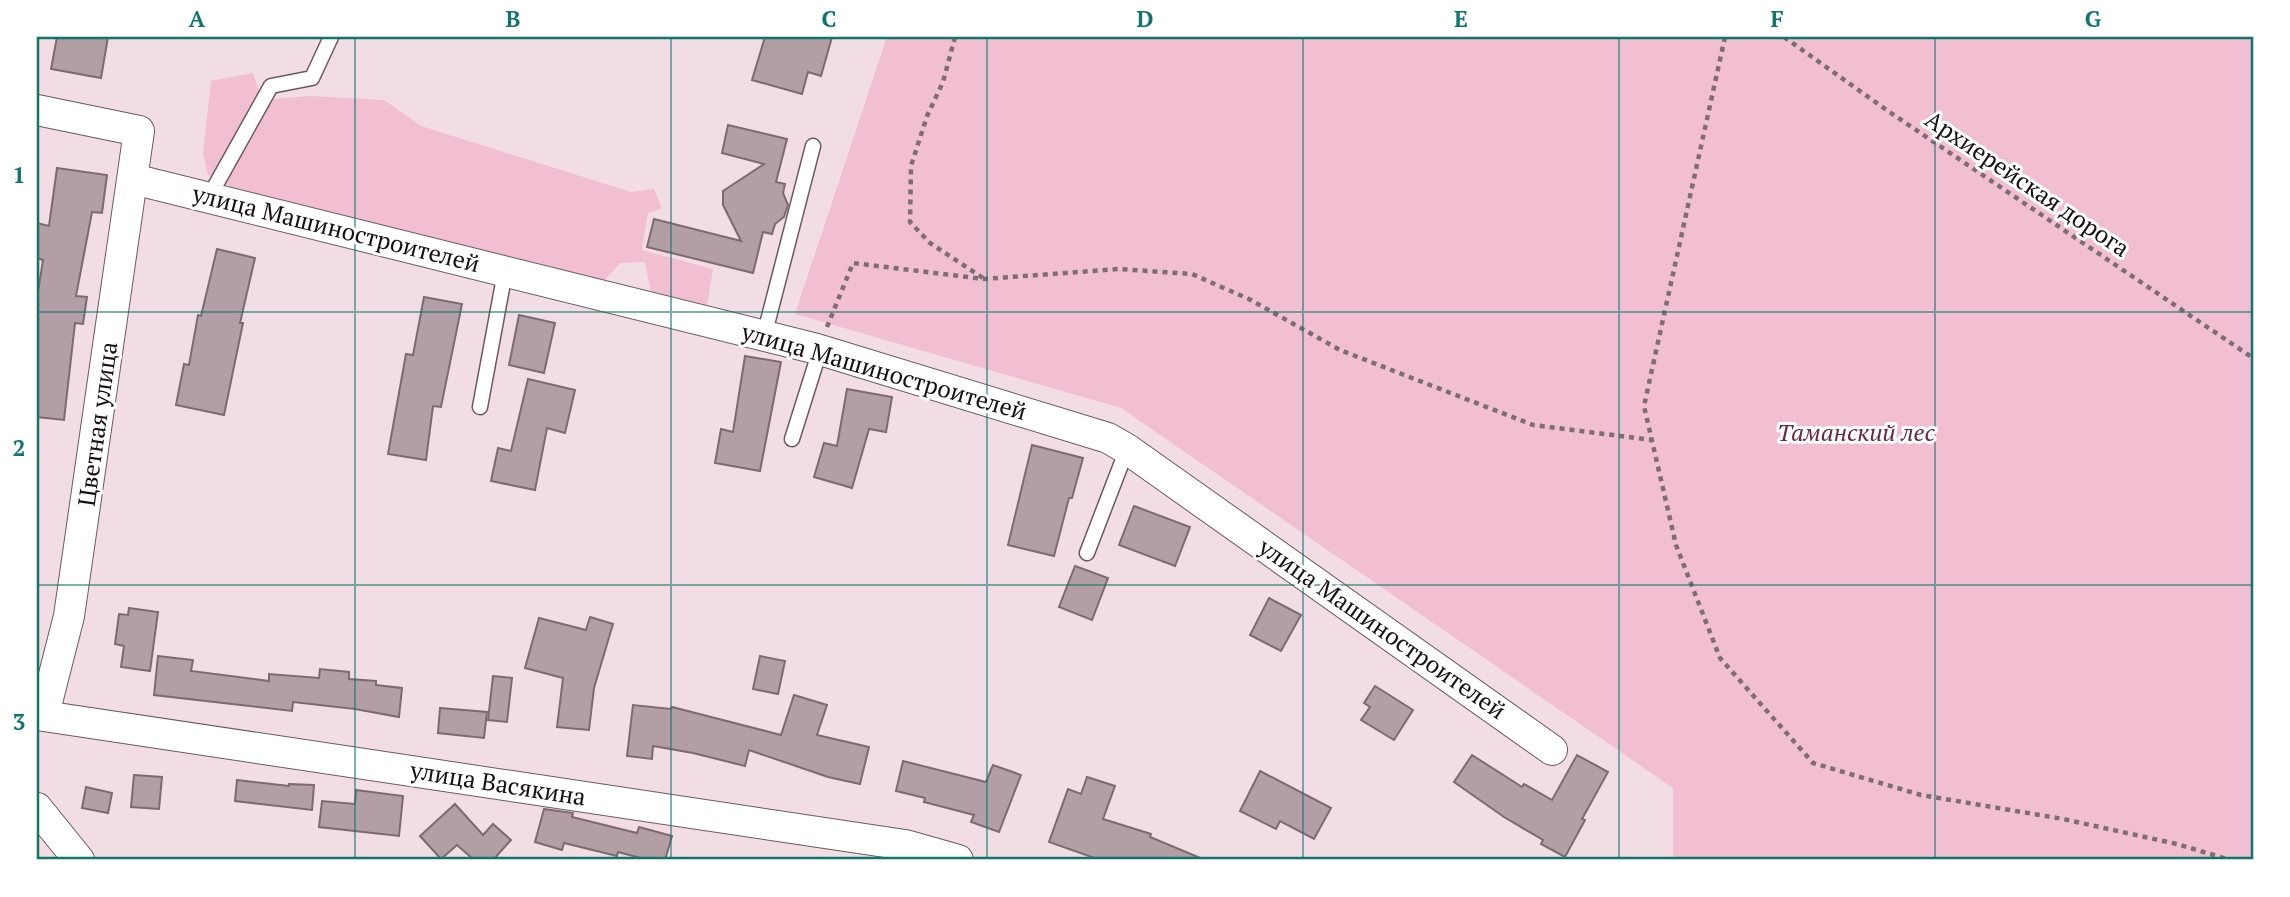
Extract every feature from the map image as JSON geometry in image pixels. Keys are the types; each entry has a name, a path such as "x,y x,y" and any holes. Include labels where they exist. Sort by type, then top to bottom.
{"street":[{"name":"Цветная улица","path":"37,110 139,131 69,616 40,715"},
{"name":"улица Машиностроителей","path":"133,179 819,349 1108,438 1552,750"},
{"name":"улица Васякина","path":"40,715 905,845 958,860"},
{"path":"37,808 79,860"}],"lane":[{"path":"209,197 271,86 312,78 331,37"},
{"path":"764,336 813,146"},
{"path":"480,407 505,272"},
{"path":"792,439 819,349"},
{"path":"1087,553 1127,449"}],"path":[{"path":"955,37 943,82 927,117 911,166 909,222 930,243 984,279"},
{"path":"1725,37 1644,406 1676,545 1720,658 1813,763 1921,795 2063,819 2177,844 2230,860"},
{"name":"Архиерейская дорога","path":"1784,37 1888,111 2253,358"},
{"path":"819,349 853,263 984,279 1119,269 1192,274 1249,299 1340,350 1533,425 1652,440"}],"green space":[{"name":"Таманский лес","path":"887,37 2253,37 2253,860 1680,860 1673,856 1673,788 1121,408 795,314"},
{"path":"253,73 262,100 309,96 384,100 421,126 631,192 654,189 662,208 648,213 642,250 713,269 706,311 652,299 645,262 620,263 600,286 245,194 208,175 203,154 211,81"}],"building":[{"path":"57,37 108,37 101,78 51,69"},
{"path":"765,37 832,37 821,76 808,72 802,94 752,80"},
{"path":"728,125 787,139 776,182 785,184 783,193 788,205 784,217 775,224 772,234 763,232 753,273 647,247 654,219 741,241 723,205 723,191 764,164 722,153"},
{"path":"57,168 107,175 102,213 92,212 76,296 87,297 83,324 75,323 64,420 37,417 37,298 43,260 37,258 37,223 49,226"},
{"path":"217,249 255,258 240,323 243,323 224,415 176,405 184,364 189,365 198,315 201,316"},
{"path":"424,297 462,304 441,407 433,406 426,460 388,454 406,354 413,355"},
{"path":"519,315 555,323 544,373 509,365"},
{"path":"745,356 781,362 760,471 715,463 721,429 733,432"},
{"path":"528,379 575,390 565,433 547,428 535,490 491,481 498,448 511,451"},
{"path":"847,389 892,397 886,432 869,429 852,488 814,477 824,443 837,446"},
{"path":"1032,445 1083,458 1054,556 1008,545"},
{"path":"1134,506 1190,527 1175,566 1119,545"},
{"path":"1075,566 1108,578 1092,620 1059,607"},
{"path":"1269,598 1301,615 1281,651 1250,635"},
{"path":"129,608 158,612 150,671 121,667 124,646 115,644 119,614 128,615"},
{"path":"590,617 613,624 594,688 589,730 557,727 563,678 525,668 539,618 586,630"},
{"path":"158,656 193,660 191,671 269,681 269,674 319,678 320,669 349,672 349,679 376,681 376,685 402,688 399,717 293,702 292,711 154,695"},
{"path":"760,656 785,661 778,694 753,689"},
{"path":"493,676 512,678 507,722 488,720"},
{"path":"1375,686 1413,710 1394,740 1361,720 1370,707 1364,703"},
{"path":"794,695 827,705 817,735 869,747 860,784 828,777 749,750 745,766 653,746 652,759 627,756 633,705 672,707 781,735"},
{"path":"440,708 487,712 484,738 438,733"},
{"path":"1472,755 1522,787 1524,784 1552,800 1577,755 1608,772 1565,857 1541,844 1543,840 1454,782"},
{"path":"903,761 986,782 993,765 1021,775 999,832 971,822 974,815 924,802 925,798 896,791"},
{"path":"1260,771 1331,808 1314,839 1280,821 1276,829 1240,811"},
{"path":"134,775 162,777 159,809 131,807"},
{"path":"1087,777 1115,786 1103,819 1151,834 1150,837 1205,860 1100,860 1049,842 1068,789 1081,794"},
{"path":"237,780 289,786 314,785 312,810 235,801"},
{"path":"86,787 112,793 108,813 82,808"},
{"path":"356,790 403,796 399,836 319,827 322,801 355,804"},
{"path":"455,804 483,835 493,824 511,840 493,860 474,860 457,845 441,859 420,836"},
{"path":"544,809 573,813 572,817 637,833 639,827 672,836 665,860 648,860 618,852 617,856 564,843 562,850 535,842"}]}
